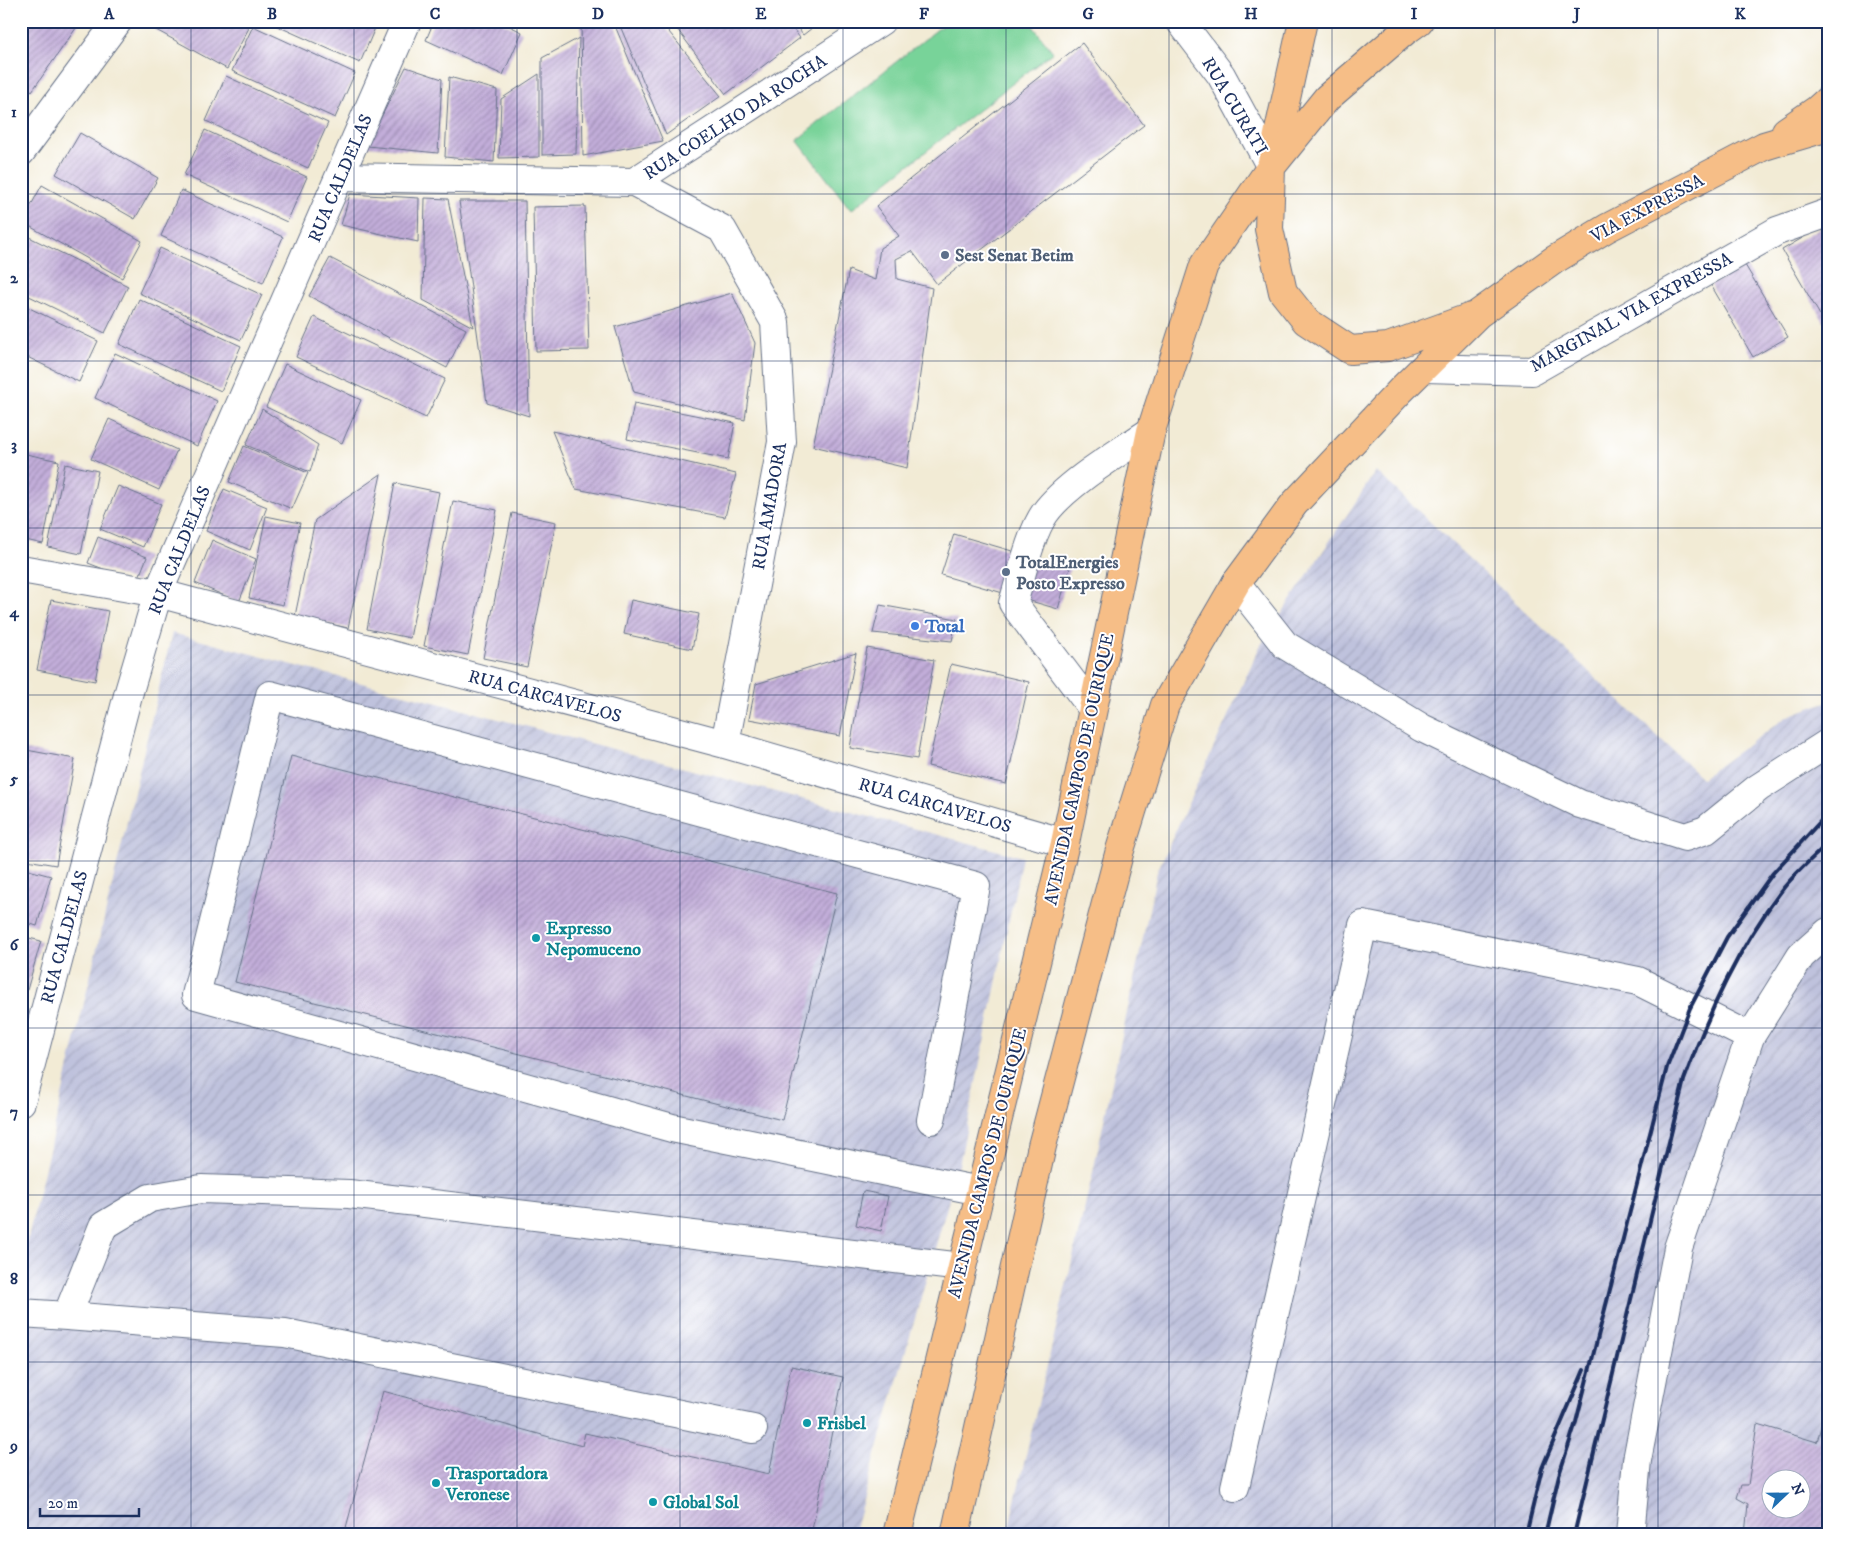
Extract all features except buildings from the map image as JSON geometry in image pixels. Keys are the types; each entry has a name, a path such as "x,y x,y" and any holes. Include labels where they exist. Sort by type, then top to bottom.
{"main road":[{"name":"AVENIDA CAMPOS DE OURIQUE","path":"897,1535 1064,843 1150,431 1204,265 1271,167 1303,21"},
{"path":"1419,21 1328,98 1271,167 1269,229 1283,292 1306,321 1350,350 1388,348 1478,314"},
{"path":"1764,146 1828,100"},
{"name":"VIA EXPRESSA","path":"1478,314 1554,260 1607,228 1764,146 1828,127"},
{"path":"955,1535 1042,1146 1120,850 1165,705 1236,583 1294,504 1401,390 1478,314"}],"street":[{"path":"21,152 118,21"},
{"name":"RUA CALDELAS","path":"21,1102 128,694 158,593 341,177 407,21"},
{"name":"RUA COELHO DA ROCHA","path":"341,177 634,182 881,21"},
{"name":"RUA CURATI","path":"1180,21 1221,75 1271,167"},
{"name":"RUA AMADORA","path":"634,182 722,229 775,322 782,442 725,744"},
{"name":"MARGINAL VIA EXPRESSA","path":"1425,368 1532,371 1777,231 1828,213"},
{"path":"1092,708 1013,603 1032,543 1045,513 1077,482 1150,431"},
{"name":"RUA CARCAVELOS","path":"21,568 158,593 725,744 1064,843"},
{"path":"1236,583 1285,645 1422,728 1580,804 1686,837 1706,830 1758,788 1828,743"},
{"path":"932,1120 976,886 270,695 196,995 672,1128 980,1191"},
{"path":"1235,1487 1362,925 1638,981 1750,1037"},
{"path":"1630,1535 1637,1460 1678,1248 1750,1037 1801,956 1828,932"},
{"path":"67,1316 103,1226 150,1198 202,1189 349,1194 962,1267"},
{"path":"21,1313 285,1333 753,1429"}],"shaded area":[{"path":"1376,471 1702,778 1788,716 1828,701 1828,1535 1007,1535 1093,1172 1157,872 1259,648"},
{"path":"172,633 1022,857 959,1165 853,1535 21,1535 21,1268"}],"green space":[{"path":"948,21 1029,21 1053,52 851,210 797,140"}],"railway":[{"path":"1545,1535 1559,1475 1576,1422 1667,1067 1690,1008 1727,937 1773,873 1828,813"},
{"path":"1574,1535 1684,1080 1714,1005 1738,958 1766,912 1787,884 1828,843"},
{"path":"1526,1535 1542,1468 1584,1370"}],"place":[{"name":"Sest Senat Betim","path":"945,255"},
{"name":"TotalEnergies Posto Expresso","path":"1006,572"},
{"name":"Total","path":"915,626"},
{"name":"Expresso Nepomuceno","path":"536,938"},
{"name":"Frisbel","path":"807,1423"},
{"name":"Trasportadora Veronese","path":"436,1483"},
{"name":"Global Sol","path":"653,1502"}]}
